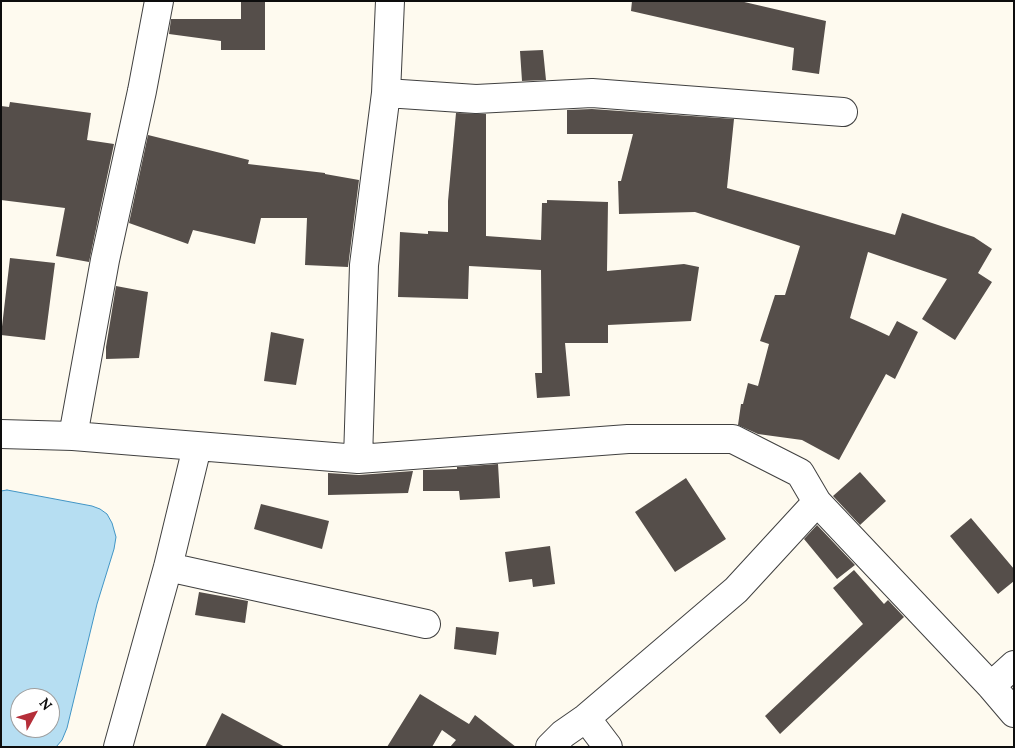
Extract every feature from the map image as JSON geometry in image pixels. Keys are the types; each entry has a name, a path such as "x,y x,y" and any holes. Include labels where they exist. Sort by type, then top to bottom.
{"street":[{"path":"73,436 105,260 142,91 159,1"},
{"path":"358,459 364,265 386,93 390,1"},
{"path":"386,93 476,99 592,93 843,112"},
{"path":"1,434 73,436 358,459 628,439 733,439 800,472 818,502 1014,712"},
{"path":"118,747 168,568 197,446"},
{"path":"550,747 563,734 586,718 736,590 818,502"},
{"path":"168,568 426,624"},
{"path":"991,686 1014,665"},
{"path":"586,718 608,747"}],"water":[{"path":"7,490 100,509 107,514 116,537 97,604 67,728 62,740 56,747 1,747 1,491"}],"building":[{"path":"241,1 265,1 265,50 221,50 221,41 169,34 171,19 241,19"},
{"path":"632,1 740,1 826,21 819,74 792,70 794,48 631,11"},
{"path":"543,50 546,80 522,81 520,51"},
{"path":"10,102 91,113 87,140 114,144 89,262 56,256 65,208 1,200 1,106 9,107"},
{"path":"592,109 734,119 727,188 895,235 902,213 974,237 992,249 978,273 992,282 955,340 922,319 947,279 868,252 850,318 889,336 897,321 918,332 895,379 886,374 839,460 802,440 758,434 738,425 741,404 743,404 748,383 758,386 769,344 760,341 775,295 785,295 800,246 695,212 619,214 618,181 621,181 633,134 567,134 567,110"},
{"path":"456,113 486,114 486,236 541,240 542,203 547,203 547,200 608,202 607,271 684,264 699,267 691,321 608,325 608,343 565,343 570,396 537,398 535,373 542,373 541,270 469,266 468,299 398,297 400,232 428,234 428,231 448,232 448,201"},
{"path":"148,135 249,160 248,164 325,173 359,180 348,267 305,265 307,218 261,218 255,244 193,230 188,244 129,223"},
{"path":"10,258 55,263 45,340 1,335"},
{"path":"116,286 148,292 139,358 106,359 106,347"},
{"path":"271,332 304,339 296,385 264,381"},
{"path":"498,464 500,498 460,500 459,491 423,491 423,470 457,469 457,467"},
{"path":"413,471 408,493 328,495 328,473 359,475"},
{"path":"860,472 886,501 860,525 833,496"},
{"path":"686,478 726,539 675,572 635,512"},
{"path":"261,504 329,521 322,549 254,529"},
{"path":"971,518 1014,569 1014,581 998,594 950,536"},
{"path":"817,525 855,565 837,579 804,539"},
{"path":"550,546 555,584 533,587 532,579 509,582 505,552"},
{"path":"854,570 884,604 888,600 904,617 780,734 765,716 863,624 833,588"},
{"path":"199,592 248,601 245,623 195,615"},
{"path":"456,627 499,632 496,655 454,649"},
{"path":"420,694 469,724 475,715 516,747 450,747 456,740 442,730 432,747 387,747"},
{"path":"222,713 285,747 205,747"}]}
